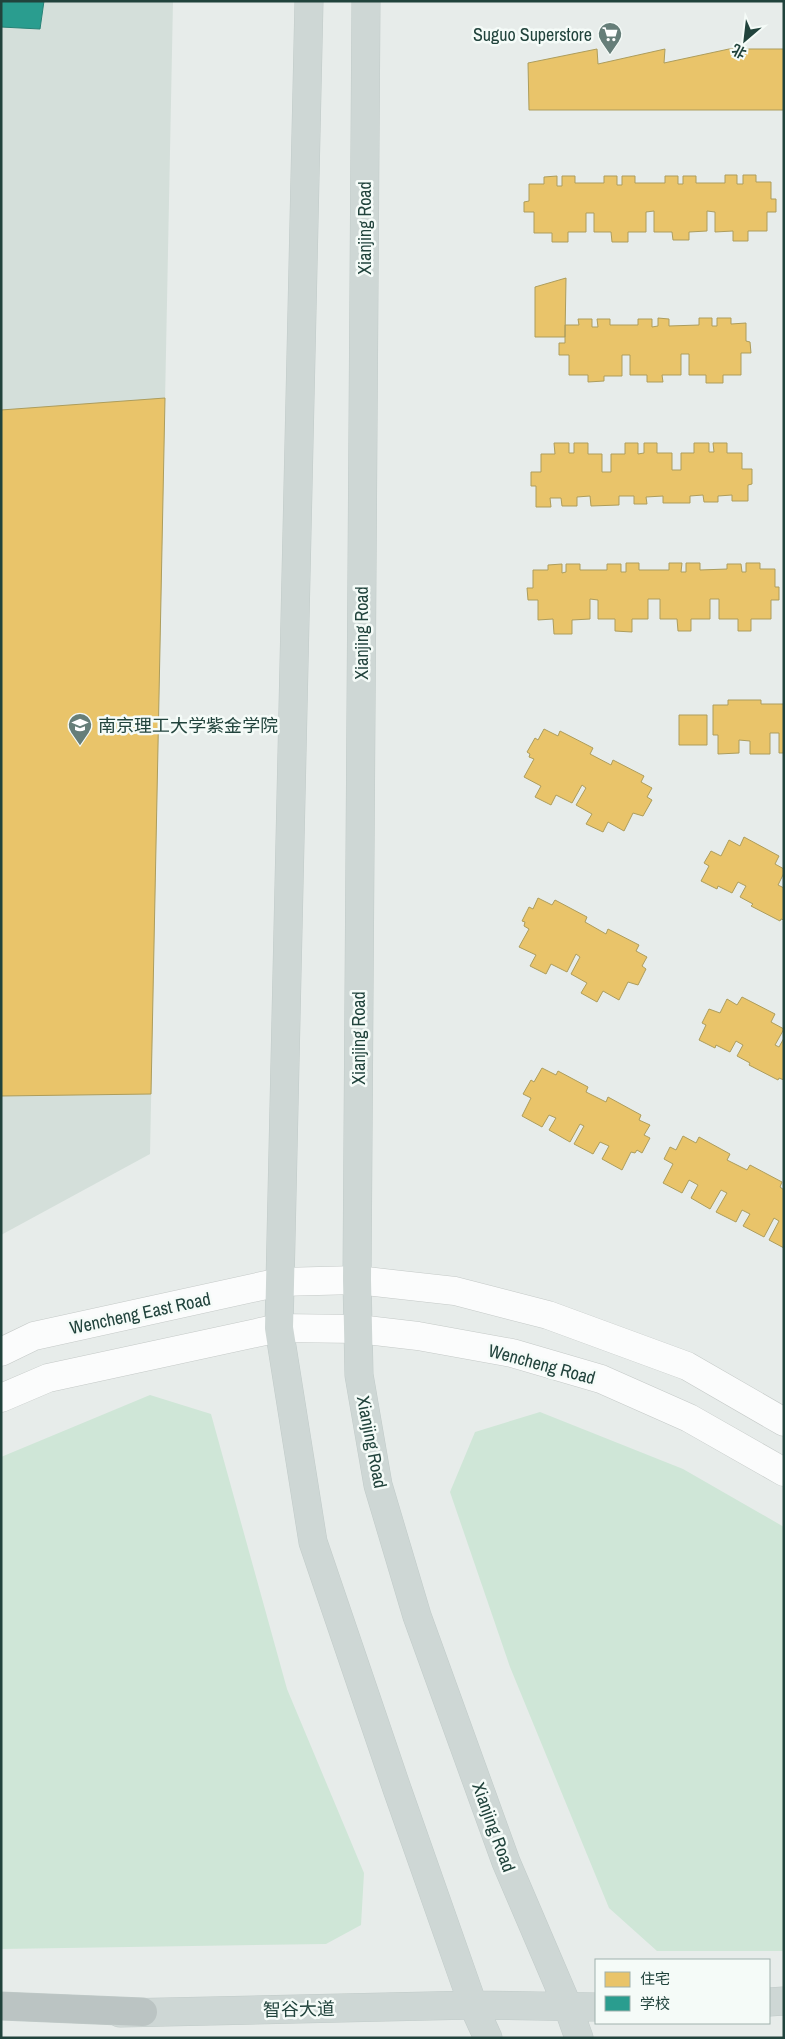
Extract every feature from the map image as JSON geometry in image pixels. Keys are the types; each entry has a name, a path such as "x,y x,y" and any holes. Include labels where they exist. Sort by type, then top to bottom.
{"highway":[{"path":"1,2006 143,2012"}],"main road":[{"path":"309,1 279,1328 313,1542 473,2005 488,2038"},
{"name":"Xianjing Road","path":"366,1 357,1280 359,1375 378,1485 417,1616 506,1862 568,2007 579,2038"},
{"path":"770,2002 784,2002"},
{"name":"智谷大道","path":"1,2015 473,2005 595,2007"}],"street":[{"path":"280,1282 357,1280 455,1291 548,1315 687,1366 784,1422"},
{"name":"Wencheng East Road","path":"1,1352 34,1336 280,1282"},
{"path":"1,1398 48,1378 279,1328"},
{"name":"Wencheng Road","path":"279,1328 358,1329 418,1336 512,1353 602,1379 689,1418 784,1472"}],"shaded area":[{"name":"南京理工大学紫金学院","path":"1,1 173,1 150,1154 1,1235"}],"green space":[{"path":"150,1395 211,1414 287,1689 364,1873 361,1925 326,1944 1,1949 1,1457"},
{"path":"540,1412 683,1469 784,1527 784,1951 657,1951 609,1908 510,1667 450,1492 475,1432"}],"building: 住宅":[{"path":"597,49 598,64 665,49 664,63 729,49 784,49 784,110 529,110 528,63"},
{"path":"725,175 737,175 737,184 743,184 743,175 756,175 756,182 771,182 771,199 776,199 776,212 767,212 767,231 748,231 748,241 733,241 733,231 715,232 715,212 707,211 707,231 689,232 689,240 673,240 672,232 654,232 654,211 646,212 646,232 628,232 628,242 612,242 611,232 594,232 594,213 586,213 586,232 568,232 568,242 552,242 552,233 534,233 534,212 524,212 524,202 529,201 529,184 544,184 544,177 557,176 557,186 562,186 562,176 575,176 575,183 604,183 604,176 617,176 617,185 622,185 622,176 635,176 635,183 665,183 665,176 678,176 678,184 683,184 683,176 696,176 696,183 725,183"},
{"path":"566,278 565,337 535,337 535,287"},
{"path":"658,318 669,319 669,326 699,325 699,318 712,318 712,326 717,326 717,318 731,318 731,324 746,323 746,341 750,342 751,353 741,353 741,375 723,375 723,383 706,383 706,375 689,375 689,354 681,354 681,375 662,375 663,382 647,382 647,375 630,375 630,355 622,355 622,376 604,376 604,381 588,382 588,375 569,375 569,355 559,355 559,343 565,343 565,325 579,325 578,319 592,319 592,327 598,327 597,319 610,319 610,325 638,325 638,319 652,319 652,327 658,326"},
{"path":"165,398 151,1094 1,1096 1,410"},
{"path":"554,443 569,443 569,453 574,453 574,443 588,443 588,454 602,454 602,472 611,472 611,454 625,454 625,443 638,443 638,454 644,453 644,443 657,443 657,453 672,453 672,470 681,470 681,453 694,453 694,443 709,443 709,452 714,452 713,443 727,443 727,453 742,453 742,469 752,469 752,484 748,485 748,501 732,501 732,495 718,496 718,502 704,502 703,495 690,496 690,503 663,503 663,496 646,497 647,504 634,504 634,496 619,496 619,505 591,506 590,496 577,497 577,506 562,506 561,498 550,498 551,507 536,507 536,486 531,486 531,472 541,472 541,454 555,454"},
{"path":"626,563 639,563 639,570 669,570 669,563 682,563 681,572 686,572 686,563 700,563 700,570 727,569 727,564 741,564 742,572 746,572 746,563 760,563 760,569 775,569 775,587 779,587 779,600 771,600 771,619 751,619 751,631 738,631 738,619 719,619 719,599 710,599 710,619 691,619 691,631 678,631 677,619 660,619 660,599 648,599 648,619 632,619 632,632 615,631 615,619 598,619 598,600 590,599 590,619 572,620 572,634 554,634 553,619 538,620 538,600 528,600 527,588 533,588 533,570 548,570 548,565 562,564 562,573 566,572 566,564 580,564 580,570 607,570 607,564 621,564 621,572 626,572"},
{"path":"728,700 761,700 761,704 784,704 784,753 779,753 779,733 770,733 770,754 750,754 750,741 739,740 739,753 718,754 718,735 713,735 713,705 728,705"},
{"path":"679,715 707,715 707,745 679,745"},
{"path":"544,729 558,736 560,731 593,748 590,754 611,765 613,760 644,776 641,782 652,788 647,797 652,800 643,816 633,813 624,831 608,822 603,832 586,824 592,814 576,805 586,788 582,785 572,803 556,795 551,805 535,797 541,786 524,777 534,759 529,757 530,754 527,752 535,738 538,740"},
{"path":"744,837 779,856 775,864 784,869 778,885 784,888 784,920 781,919 780,921 751,906 753,904 740,897 746,886 738,882 732,893 718,886 717,889 701,881 709,866 704,863 711,851 721,856 729,840 740,846"},
{"path":"538,898 552,905 555,900 587,917 585,922 606,934 608,929 639,945 636,951 647,957 642,966 646,969 638,985 628,982 619,1000 603,991 597,1002 581,993 587,983 571,974 580,957 576,954 567,972 551,964 546,974 530,966 536,955 519,947 529,929 524,926 525,922 522,921 529,907 533,909"},
{"path":"742,997 775,1014 771,1022 784,1029 775,1045 779,1047 784,1038 784,1080 779,1078 778,1080 749,1065 750,1063 737,1056 743,1045 736,1041 730,1052 716,1045 715,1048 699,1040 706,1025 702,1023 709,1009 720,1013 727,999 737,1005"},
{"path":"542,1068 556,1075 558,1071 588,1087 586,1092 606,1102 608,1097 641,1115 639,1120 650,1125 644,1135 650,1138 642,1153 637,1150 635,1153 631,1152 622,1170 602,1159 609,1146 600,1142 593,1154 574,1144 584,1126 580,1124 570,1142 549,1130 556,1118 549,1115 542,1127 522,1116 531,1098 523,1094 531,1080 534,1082"},
{"path":"683,1136 696,1143 699,1137 730,1154 727,1160 747,1170 750,1165 782,1182 780,1187 784,1190 784,1248 769,1240 779,1221 774,1218 764,1237 743,1226 750,1214 742,1210 736,1222 716,1212 727,1193 721,1190 710,1209 691,1198 698,1185 689,1180 682,1193 663,1183 673,1164 664,1159 670,1147 676,1150"}],"building: 学校":[{"path":"1,1 44,1 40,29 1,27"}],"place":[{"name":"Suguo Superstore","path":"610,55"},
{"name":"南京理工大学紫金学院","path":"80,746"}]}
